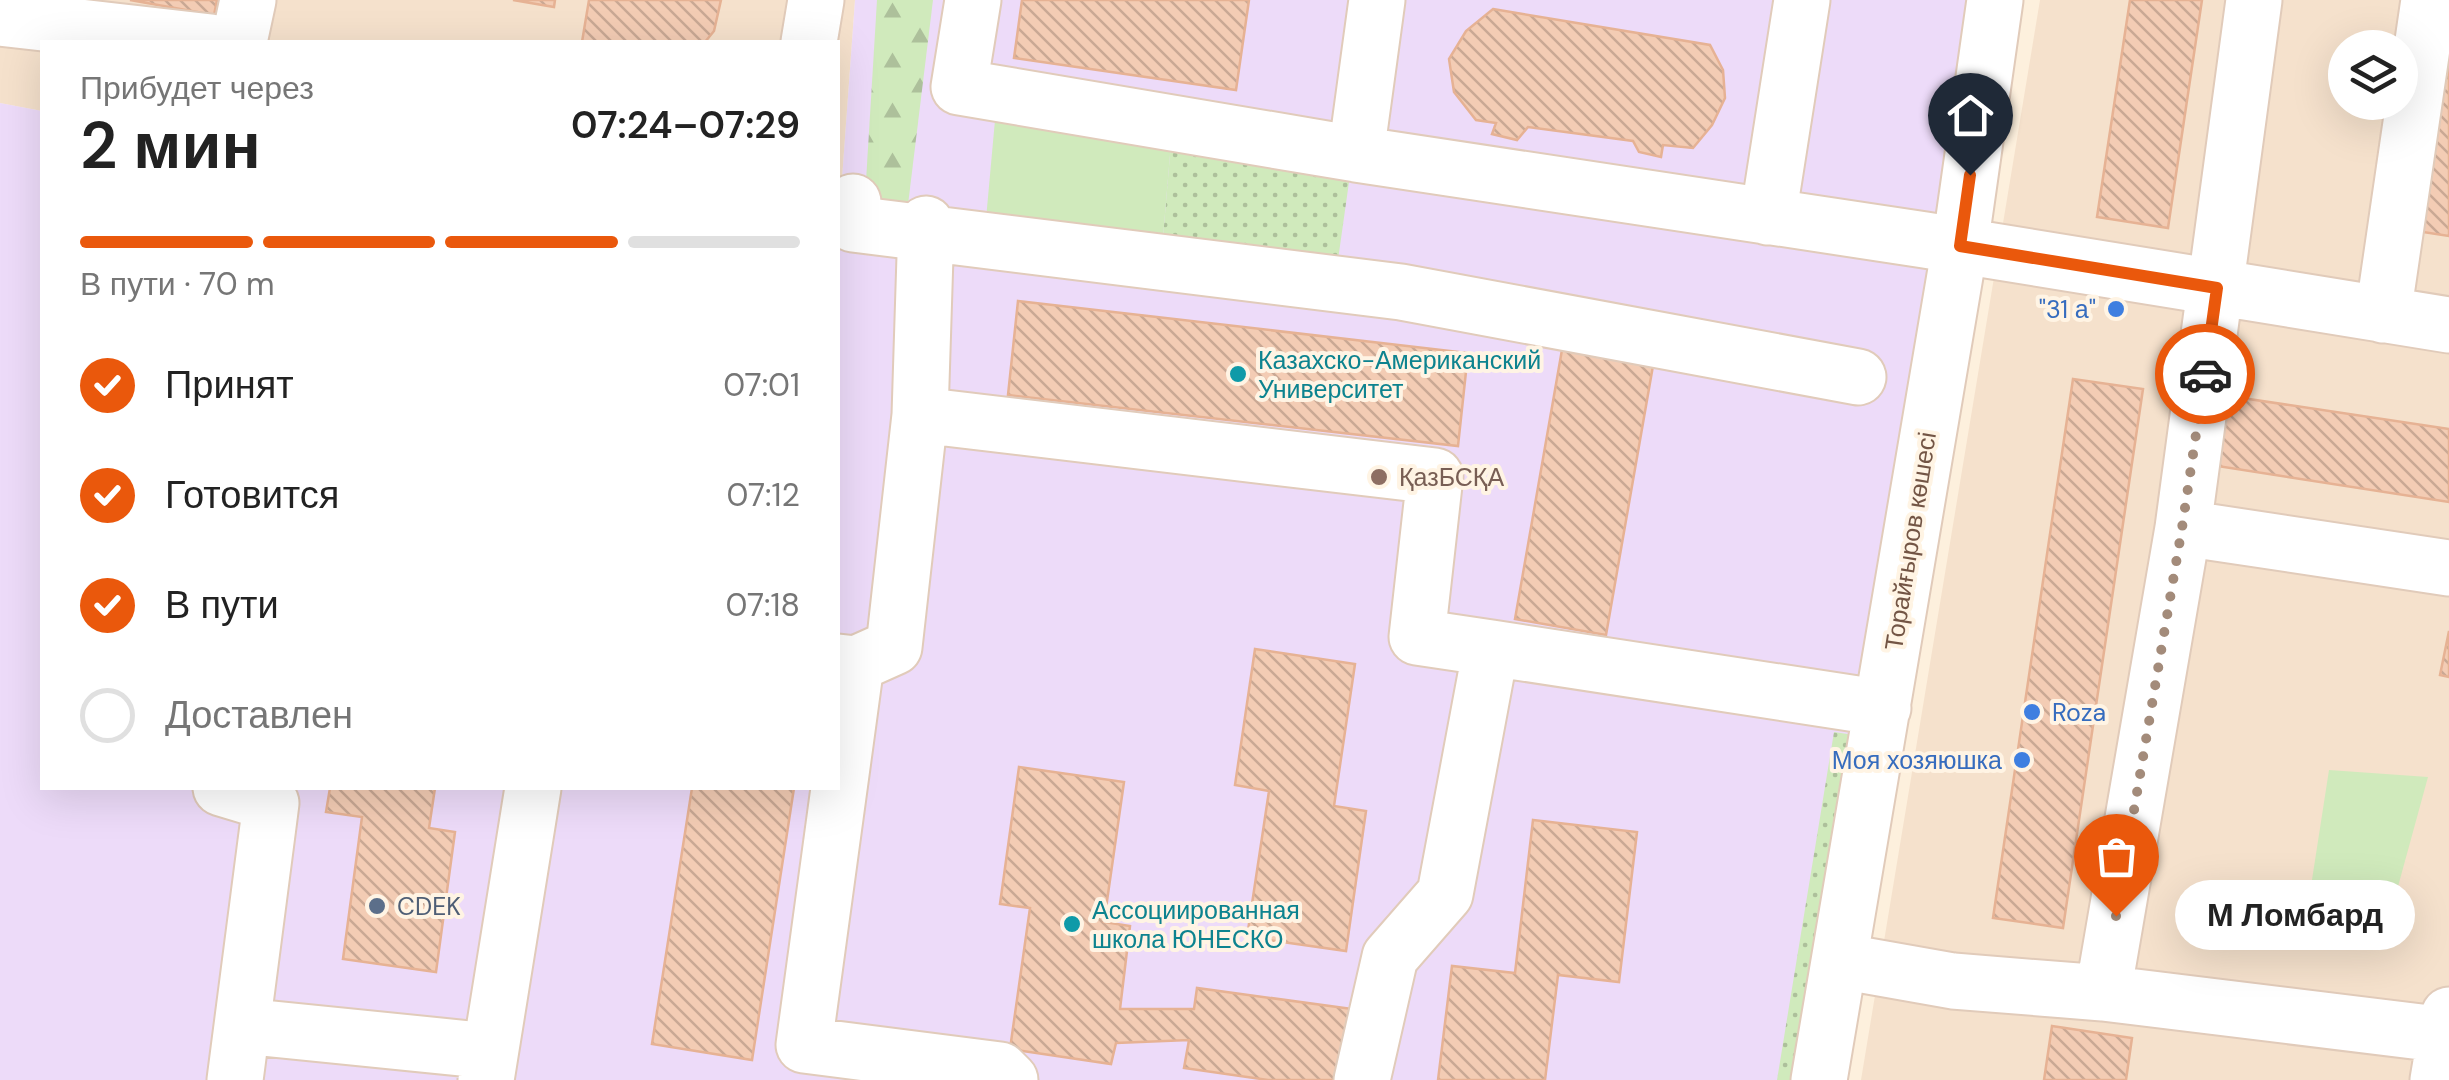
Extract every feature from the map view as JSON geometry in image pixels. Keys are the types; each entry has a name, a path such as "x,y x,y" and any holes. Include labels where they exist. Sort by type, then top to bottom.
{"street":[{"path":"239,40 248,0"},
{"path":"809,40 816,0"},
{"path":"973,0 958,88 2449,325"},
{"path":"1356,154 1377,0"},
{"path":"1768,217 1802,0"},
{"name":"Торайғыров көшесі","path":"1819,1080 1960,246 1995,0"},
{"path":"2103,993 2182,528 2254,0"},
{"path":"2383,314 2430,0"},
{"path":"0,18 194,40"},
{"path":"854,202 852,224 926,228 1401,292 1858,377"},
{"path":"840,725 847,663 894,647 920,415 926,228"},
{"path":"920,415 1435,476 1418,637 1882,708"},
{"path":"2182,528 2449,568"},
{"path":"1362,1080 1390,958 1445,894 1491,648"},
{"path":"228,790 271,804 235,1080"},
{"path":"243,1026 488,1065 533,790"},
{"path":"833,790 804,1045 1000,1070 1010,1080"},
{"path":"1840,962 1953,982 2103,993 2444,1043"}],"shaded area":[{"path":"0,0 855,0 840,206 840,40 40,40 40,111 0,103"},
{"name":"ҚазБСҚА","path":"855,0 1995,0 1819,1080 0,1080 0,103 40,111 40,790 840,790 840,206"},
{"path":"2040,0 2449,0 2449,1080 1861,1080"}],"green space":[{"path":"877,0 933,0 906,221 864,214"},
{"path":"995,120 1171,143 1162,249 985,230"},
{"path":"1171,143 1350,175 1337,267 1162,249"},
{"path":"1834,732 1861,736 1799,1080 1777,1080"},
{"path":"2329,770 2428,777 2385,934 2307,912"}],"building":[{"path":"130,0 217,0 214,15"},
{"path":"513,0 555,0 554,7"},
{"path":"589,0 721,0 714,31 707,40 582,40"},
{"path":"1022,0 1249,0 1236,90 1014,58"},
{"path":"2130,0 2202,0 2168,228 2097,217"},
{"path":"2449,0 2449,236 2410,230"},
{"path":"1493,9 1710,45 1723,70 1725,98 1712,125 1693,148 1663,145 1661,157 1639,152 1633,141 1528,127 1517,140 1492,134 1496,123 1476,120 1454,92 1449,59 1466,31"},
{"name":"Казахско-Американский Университет","path":"1018,301 1468,353 1458,446 1008,395"},
{"path":"1563,344 1654,360 1606,635 1515,619"},
{"path":"2073,379 2143,389 2063,928 1993,918"},
{"path":"2222,395 2449,429 2449,502 2211,465"},
{"path":"2449,631 2449,677 2440,675"},
{"path":"1255,649 1355,664 1334,806 1366,811 1346,951 1247,937 1269,791 1235,785"},
{"name":"Ассоциированная школа ЮНЕСКО","path":"1019,767 1124,782 1104,922 1130,926 1120,1009 1194,1009 1197,988 1367,1011 1353,1080 1268,1080 1184,1068 1189,1040 1116,1043 1111,1064 1010,1049 1030,908 1000,904"},
{"path":"330,790 435,790 429,828 455,832 436,972 343,959 362,817 326,812"},
{"path":"692,790 794,790 752,1060 652,1044"},
{"path":"1533,820 1637,832 1619,982 1558,975 1545,1080 1438,1080 1452,966 1515,973"},
{"path":"2052,1026 2132,1038 2126,1080 2044,1080"}],"way so far":[{"path":"2116,916 2205,374"}],"place":[{"name":"\"31 а\"","path":"2116,309"},
{"name":"Казахско-Американский Университет","path":"1238,374"},
{"name":"ҚазБСҚА","path":"1379,477"},
{"name":"Roza","path":"2032,712"},
{"name":"Моя хозяюшка","path":"2022,760"},
{"name":"CDEK","path":"377,906"},
{"name":"М Ломбард","path":"2116,916"},
{"name":"Ассоциированная школа ЮНЕСКО","path":"1072,924"}],"route":[{"path":"1970,175 1960,246 2217,288 2205,374"}]}
